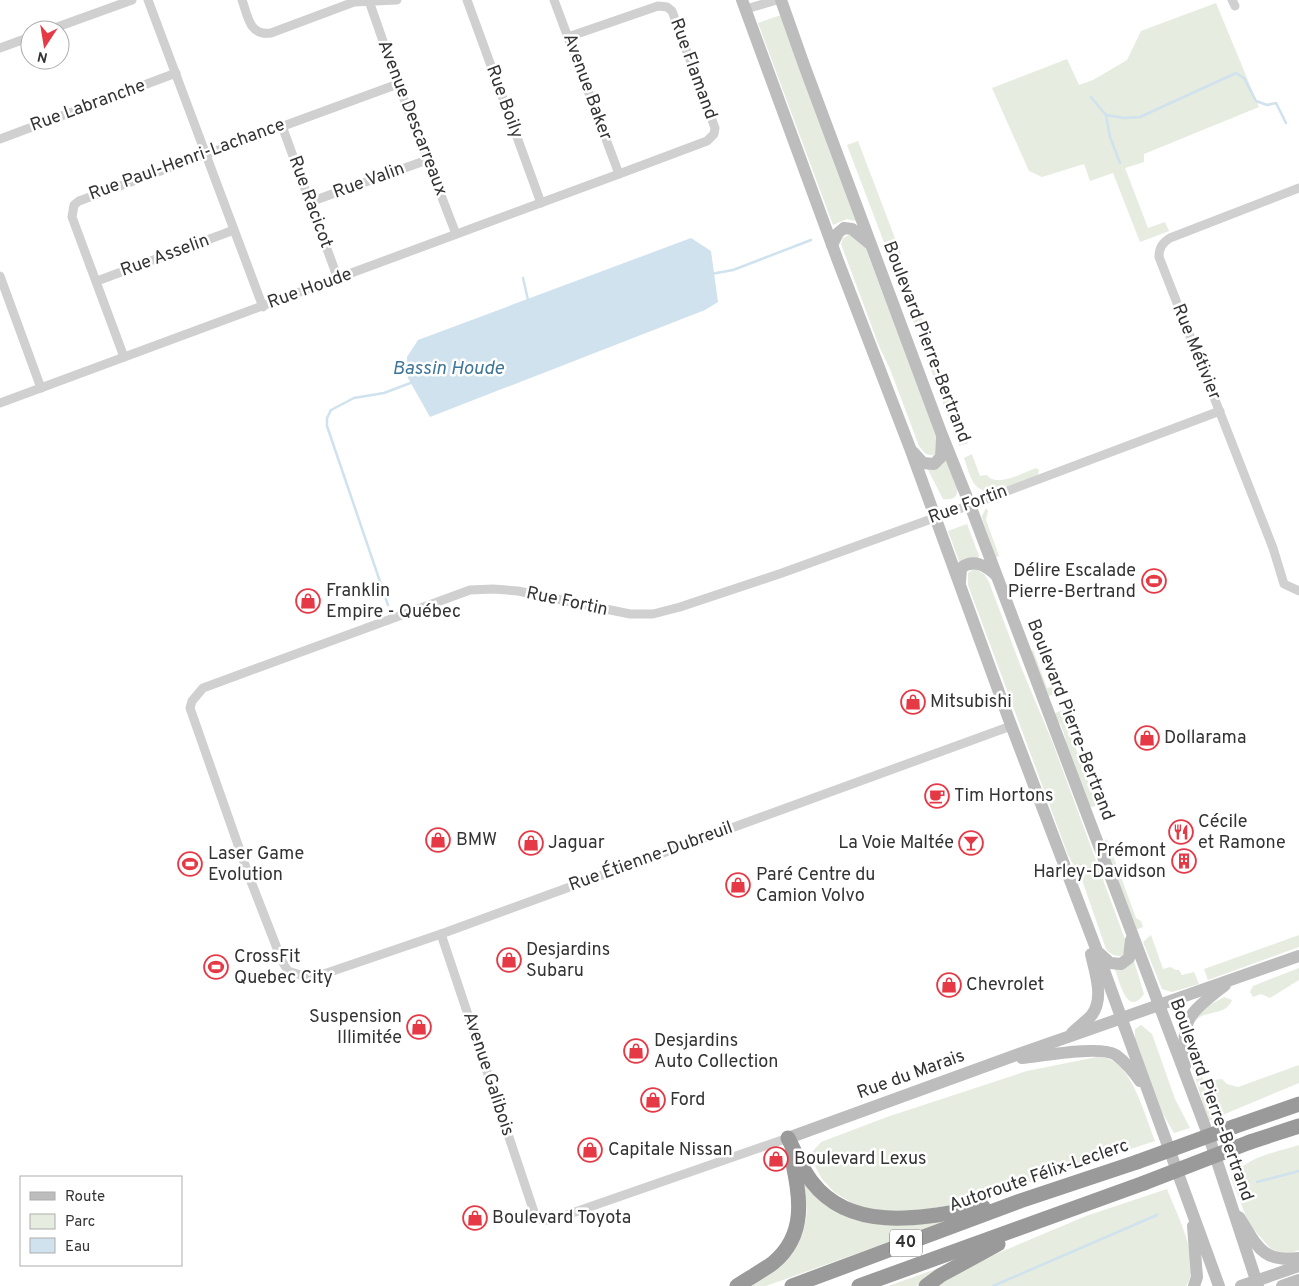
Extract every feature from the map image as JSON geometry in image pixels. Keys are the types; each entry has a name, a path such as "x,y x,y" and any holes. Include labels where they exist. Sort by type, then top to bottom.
{"highway":[{"path":"1237,1125 1299,1092"},
{"name":"Autoroute Félix-Leclerc","path":"792,1286 1020,1201 1137,1162 1299,1104"},
{"name":"40","path":"859,1286 1144,1183 1250,1142 1299,1126"},
{"path":"788,1138 811,1181 825,1196 836,1204 857,1213 898,1219 922,1218 1020,1201"},
{"path":"737,1286 774,1262 788,1246 795,1230 800,1210 788,1138"},
{"path":"926,1286 941,1275 1061,1213"}],"main road":[{"name":"Boulevard Pierre-Bertrand","path":"781,0 942,435 1209,1137 1257,1284"},
{"path":"744,5 832,245 910,448 1011,726 1097,951 1219,1286"},
{"path":"832,245 838,233 844,228 852,229 871,245"},
{"path":"910,448 923,463 934,464 941,457 942,435"},
{"path":"960,586 962,568 970,563 982,565 996,575"},
{"path":"1067,1037 1091,1016 1099,996 1096,975 1078,903"},
{"path":"1097,951 1110,963 1121,964 1130,956 1132,935"},
{"name":"Rue du Marais","path":"788,1138 1158,1004 1299,956"},
{"path":"1186,1078 1184,1040 1186,1025 1193,1011 1232,979"},
{"path":"1005,1060 1102,1051 1114,1054 1132,1070 1150,1096"},
{"path":"1230,1202 1261,1250 1272,1257 1299,1258"},
{"path":"1193,1214 1197,1267 1197,1277 1194,1286"},
{"path":"1241,1286 1257,1284 1299,1266"},
{"path":"1282,1286 1299,1280"},
{"path":"1295,1286 1299,1280"}],"street":[{"path":"70,22 132,0"},
{"path":"148,0 207,153 263,307"},
{"path":"242,0 252,26 256,32 263,34 271,34 354,2 397,0"},
{"name":"Rue Boily","path":"467,0 541,203"},
{"name":"Avenue Baker","path":"554,0 619,174"},
{"path":"744,5 776,0"},
{"name":"Avenue Descarreaux","path":"369,1 398,84 456,234"},
{"name":"Rue Flamand","path":"568,37 658,6 667,6 672,11 715,128 714,134 707,141 619,174"},
{"path":"0,48 20,41"},
{"name":"Rue Labranche","path":"0,139 176,74"},
{"name":"Rue Paul-Henri-Lachance","path":"124,357 72,217 74,205 79,200 398,84"},
{"name":"Rue Racicot","path":"282,126 338,279"},
{"name":"Rue Valin","path":"310,202 427,160"},
{"name":"Rue Houde","path":"0,403 619,174"},
{"name":"Rue Métivier","path":"1299,188 1170,238 1159,248 1158,257 1273,548 1284,584 1299,592"},
{"name":"Rue Asselin","path":"96,281 234,230"},
{"path":"0,276 42,388"},
{"name":"Rue Fortin","path":"288,971 282,961 250,879 190,708 192,701 203,688 470,590 493,589 518,592 630,614 653,614 680,607 782,573 935,518 1220,411"},
{"name":"Rue Étienne-Dubreuil","path":"288,971 304,976 321,975 441,934 1011,726"},
{"name":"Avenue Galibois","path":"441,934 535,1215"},
{"name":"Rue du Marais","path":"535,1215 542,1220 552,1220 788,1138"}],"green space":[{"path":"1216,3 1259,107 1144,154 1144,162 1125,168 1148,228 1165,222 1169,231 1140,242 1113,173 1090,181 1084,164 1042,177 1029,171 992,88 1067,59 1079,85 1093,80 1127,60 1141,31"},
{"path":"781,15 857,220 855,221 847,219 833,225 758,23"},
{"path":"858,141 901,254 897,256 905,276 898,279 847,145"},
{"path":"849,235 856,235 862,239 939,440 936,456 926,454 919,446 890,369 879,346 841,244 843,238"},
{"path":"912,292 924,323 915,326 904,295"},
{"path":"927,335 946,385 938,388 919,339"},
{"path":"950,395 968,443 959,446 941,398"},
{"path":"972,454 980,476 987,475 991,479 1003,480 1036,468 1039,470 1038,475 994,491 987,491 976,486 970,476 964,458"},
{"path":"947,458 955,478 957,491 956,496 951,499 943,499 925,464 935,467 942,465"},
{"path":"986,508 988,511 986,520 999,556 996,557 983,521 982,516"},
{"path":"967,524 979,556 960,564 948,531"},
{"path":"975,568 985,575 989,582 1021,667 1052,741 1126,942 1126,952 1122,956 1113,955 1106,949 1082,880 1068,855 968,585 968,573"},
{"path":"1033,650 1047,688 1057,685 1056,694 1048,696 1031,651"},
{"path":"1068,710 1063,714 1096,802 1101,801 1103,802 1102,804 1092,807 1088,806 1069,754 1063,730 1055,718 1055,713"},
{"path":"1107,839 1136,918 1141,921 1143,927 1138,929 1133,928 1103,843"},
{"path":"1151,935 1163,969 1170,967 1179,970 1182,975 1194,972 1199,984 1172,992 1162,989 1143,942"},
{"path":"1299,935 1299,947 1208,980 1204,969"},
{"path":"1134,961 1144,994 1138,1001 1133,1002 1128,1000 1124,994 1114,967"},
{"path":"1299,968 1299,980 1270,998 1261,994 1253,997 1250,992 1253,986"},
{"path":"1224,997 1232,1000 1228,1007 1200,1017 1195,1021 1192,1029 1192,1047 1203,1079 1207,1081 1222,1079 1227,1084 1238,1087 1299,1065 1299,1083 1208,1121 1186,1046 1194,1014"},
{"path":"1141,1025 1152,1034 1175,1099 1190,1128 1174,1133 1162,1112 1135,1039 1135,1029"},
{"path":"1097,1057 1109,1059 1117,1064 1132,1083 1155,1141 1003,1191 957,1204 922,1210 887,1212 857,1206 834,1192 822,1179 815,1166 813,1151 821,1142 887,1117 1027,1071"},
{"path":"1299,1145 1299,1250 1286,1255 1271,1249 1249,1224 1231,1178 1253,1160"},
{"path":"800,1180 837,1210 941,1219 942,1223 766,1286 750,1286 800,1238 807,1210"},
{"path":"1167,1189 1190,1251 1190,1276 1186,1286 939,1286 951,1273 1086,1216"},
{"path":"942,1267 916,1286 888,1286"}],"water":[{"name":"Bassin Houde","path":"691,238 711,251 718,302 705,310 430,417 408,378 407,357 418,340"}],"waterway":[{"path":"1091,97 1106,115 1124,118 1140,117 1236,73 1244,78 1256,101 1267,105 1276,103 1286,123"},
{"path":"1106,115 1110,137 1120,163"},
{"path":"711,274 733,270 811,240"},
{"path":"523,278 528,300"},
{"path":"388,605 327,426 327,418 331,410 354,398 384,393 413,382"},
{"path":"1257,1182 1299,1171"},
{"path":"993,1286 1157,1215"}],"place":[{"name":"Délire Escalade Pierre-Bertrand","path":"1154,581"},
{"name":"Franklin Empire - Québec","path":"308,601"},
{"name":"Mitsubishi","path":"913,702"},
{"name":"Dollarama","path":"1147,738"},
{"name":"Tim Hortons","path":"937,796"},
{"name":"Cécile et Ramone","path":"1181,832"},
{"name":"BMW","path":"438,840"},
{"name":"Jaguar","path":"531,843"},
{"name":"La Voie Maltée","path":"971,843"},
{"name":"Prémont Harley-Davidson","path":"1184,861"},
{"name":"Laser Game Evolution","path":"190,864"},
{"name":"Paré Centre du Camion Volvo","path":"738,885"},
{"name":"Desjardins Subaru","path":"509,960"},
{"name":"CrossFit Quebec City","path":"216,967"},
{"name":"Chevrolet","path":"949,985"},
{"name":"Suspension Illimitée","path":"419,1027"},
{"name":"Desjardins Auto Collection","path":"636,1051"},
{"name":"Ford","path":"653,1100"},
{"name":"Capitale Nissan","path":"590,1150"},
{"name":"Boulevard Lexus","path":"776,1159"},
{"name":"Boulevard Toyota","path":"475,1218"}]}
